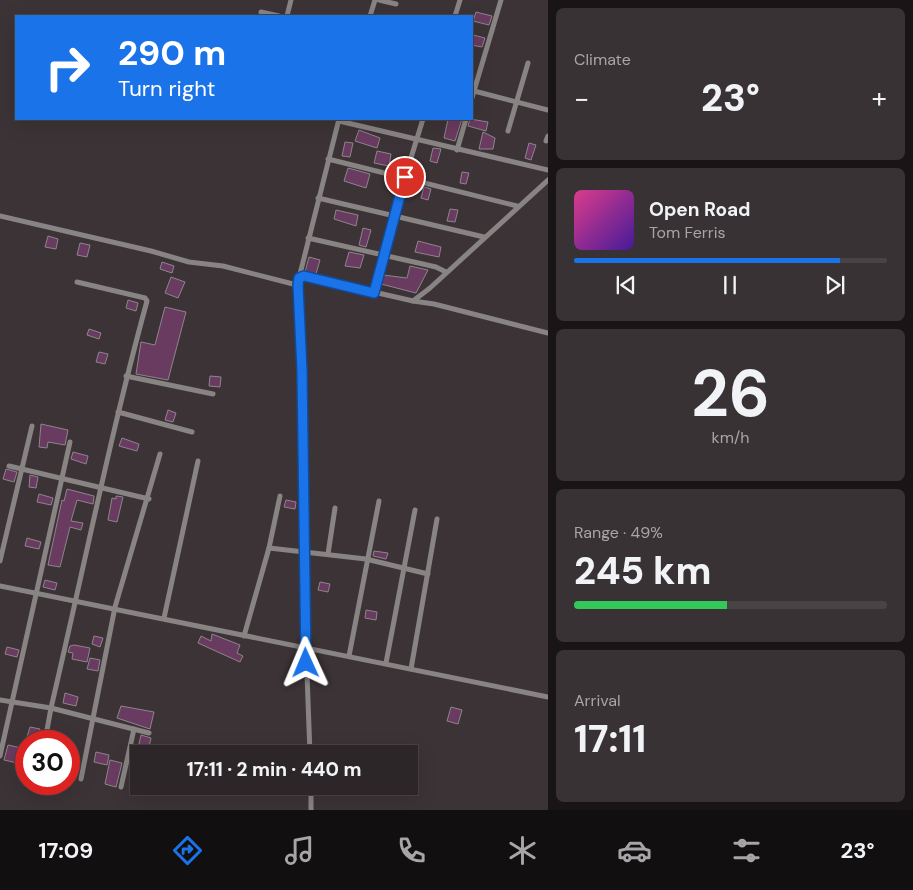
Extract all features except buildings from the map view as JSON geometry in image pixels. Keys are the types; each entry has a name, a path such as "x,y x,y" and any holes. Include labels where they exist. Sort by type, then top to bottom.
{"street":[{"path":"287,15 291,0"},
{"path":"370,15 375,0"},
{"path":"379,0 396,4"},
{"path":"455,15 460,0"},
{"path":"473,94 501,0"},
{"path":"261,12 274,15"},
{"path":"508,131 528,63"},
{"path":"474,91 548,110"},
{"path":"310,745 306,647 302,344 298,285 308,238 339,120 457,150 548,170"},
{"path":"374,293 394,216 423,120"},
{"path":"457,150 466,120"},
{"path":"328,159 518,206"},
{"path":"413,301 430,288 548,180"},
{"path":"318,198 484,237"},
{"path":"0,216 143,249 189,262 223,266 298,285"},
{"path":"308,238 436,267 446,272"},
{"path":"299,278 304,276 374,293 434,304 548,333"},
{"path":"48,730 100,487 126,376 147,300 77,282"},
{"path":"126,376 213,394"},
{"path":"118,412 192,432"},
{"path":"0,561 32,426"},
{"path":"0,756 70,442"},
{"path":"81,779 115,608 149,499 160,454"},
{"path":"164,618 198,461"},
{"path":"9,466 149,499"},
{"path":"244,636 269,548 280,496"},
{"path":"349,656 366,559 379,501"},
{"path":"328,554 335,508"},
{"path":"386,663 415,510"},
{"path":"411,669 437,520"},
{"path":"269,548 366,559 428,574"},
{"path":"0,586 548,697"},
{"path":"0,700 51,708 149,733"},
{"path":"121,787 134,729"},
{"path":"311,795 312,810"}],"route":[{"path":"306,663 302,344 298,296 299,278 304,276 374,293 405,177"}]}
